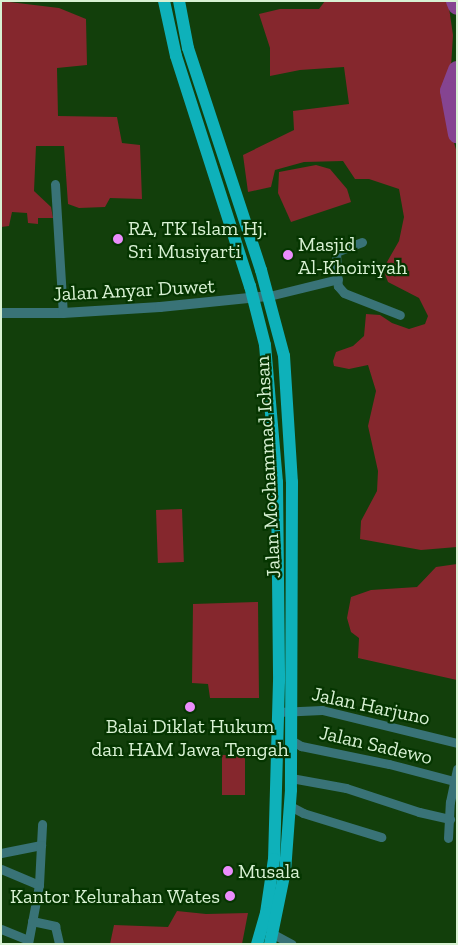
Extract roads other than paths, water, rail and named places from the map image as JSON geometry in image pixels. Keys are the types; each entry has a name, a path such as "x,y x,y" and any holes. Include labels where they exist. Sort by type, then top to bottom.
{"main road":[{"name":"Jalan Mochammad Ichsan","path":"164,1 176,56 253,298 265,345 277,482 278,712 274,859 266,913 257,944"},
{"name":"Jalan Mochammad Ichsan","path":"179,1 191,56 269,296 284,356 292,482 291,778 285,872 272,939"}],"street":[{"path":"55,184 62,313"},
{"path":"362,242 336,252 338,279 344,293 400,314"},
{"path":"269,296 338,279"},
{"name":"Jalan Anyar Duwet","path":"1,313 62,313 269,296"},
{"name":"Jalan Harjuno","path":"278,712 292,709 322,710 457,743"},
{"name":"Jalan Sadewo","path":"291,740 301,746 370,759 454,781"},
{"path":"448,838 457,769"},
{"path":"291,778 346,788 419,812 450,819"},
{"path":"290,806 303,813 381,837"},
{"path":"1,929 28,942 39,885 42,824"},
{"path":"1,853 41,846"},
{"path":"1,869 39,885"},
{"path":"32,921 55,926 58,930 59,944"},
{"path":"272,939 292,944"}],"waterway":[{"path":"455,1 457,6"},
{"path":"457,70 449,91 457,134"}],"place":[{"name":"RA, TK Islam Hj. Sri Musiyarti","path":"118,239"},
{"name":"Masjid Al-Khoiriyah","path":"288,255"},
{"name":"Balai Diklat Hukum dan HAM Jawa Tengah","path":"190,707"},
{"name":"Musala","path":"228,871"},
{"name":"Kantor Kelurahan Wates","path":"230,896"}]}
